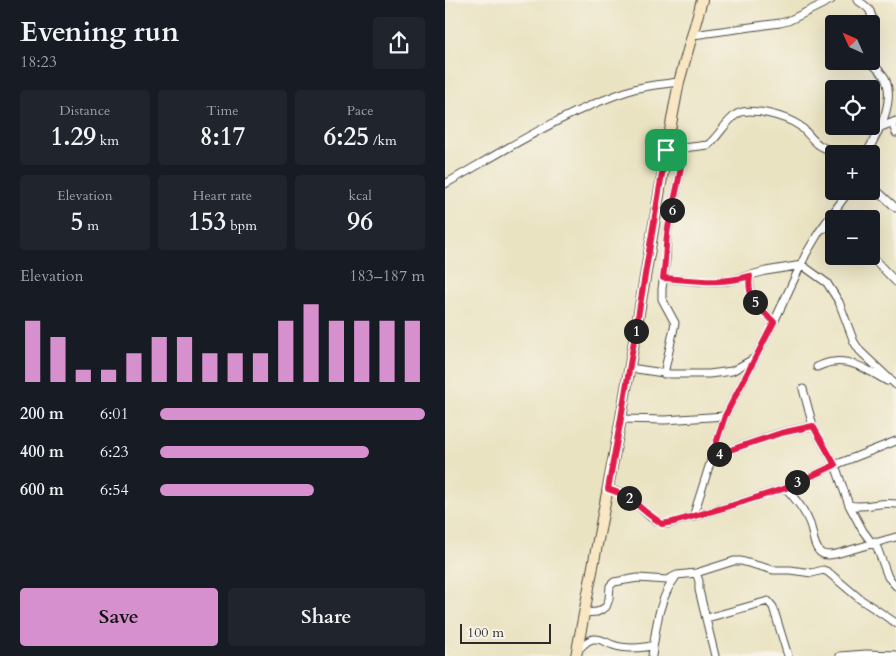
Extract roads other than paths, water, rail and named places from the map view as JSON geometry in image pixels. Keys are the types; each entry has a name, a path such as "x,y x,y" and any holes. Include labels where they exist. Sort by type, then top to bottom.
{"street":[{"path":"577,653 621,419 666,150 679,82 701,0"},
{"path":"693,35 780,23 829,1 836,0"},
{"path":"857,0 869,9 871,15"},
{"path":"872,145 885,120 890,98 885,76 879,70"},
{"path":"445,184 535,133 578,112 636,89 679,82"},
{"path":"666,150 708,145 731,118 753,110 795,123 802,127 819,145 825,148"},
{"path":"881,128 894,122 896,133"},
{"path":"664,374 675,323 663,299 663,278 667,233 680,174 683,148"},
{"path":"880,193 896,208"},
{"path":"693,517 725,416 774,322 806,254 825,225"},
{"path":"821,229 825,228"},
{"path":"663,278 717,282 802,265 827,283 839,302 854,342 860,351 896,386"},
{"path":"880,265 896,282"},
{"path":"750,276 749,286 752,297 774,322"},
{"path":"629,368 664,374 709,374 727,372 755,358"},
{"path":"817,367 833,362 846,363 865,369 896,386"},
{"path":"803,389 813,426 835,465 849,505 863,531 874,543 888,577 896,586"},
{"path":"621,419 665,420 725,416"},
{"path":"712,456 781,433 813,426"},
{"path":"608,489 627,496 662,524 693,517 786,488 835,465 896,441"},
{"path":"786,488 806,515 817,550 822,554 827,556 836,554 896,537"},
{"path":"849,505 862,507 886,502 896,504"},
{"path":"584,613 597,612 606,607 609,599 610,585 614,582 638,578 667,580 734,561 741,561 773,570 812,573 823,570 896,623"},
{"path":"696,573 715,656"},
{"path":"652,656 657,622 664,596 677,576"},
{"path":"707,618 768,601 773,607 788,656"},
{"path":"577,653 591,639 603,640 617,646 646,647 653,645"},
{"path":"840,656 866,654 896,655"}]}
